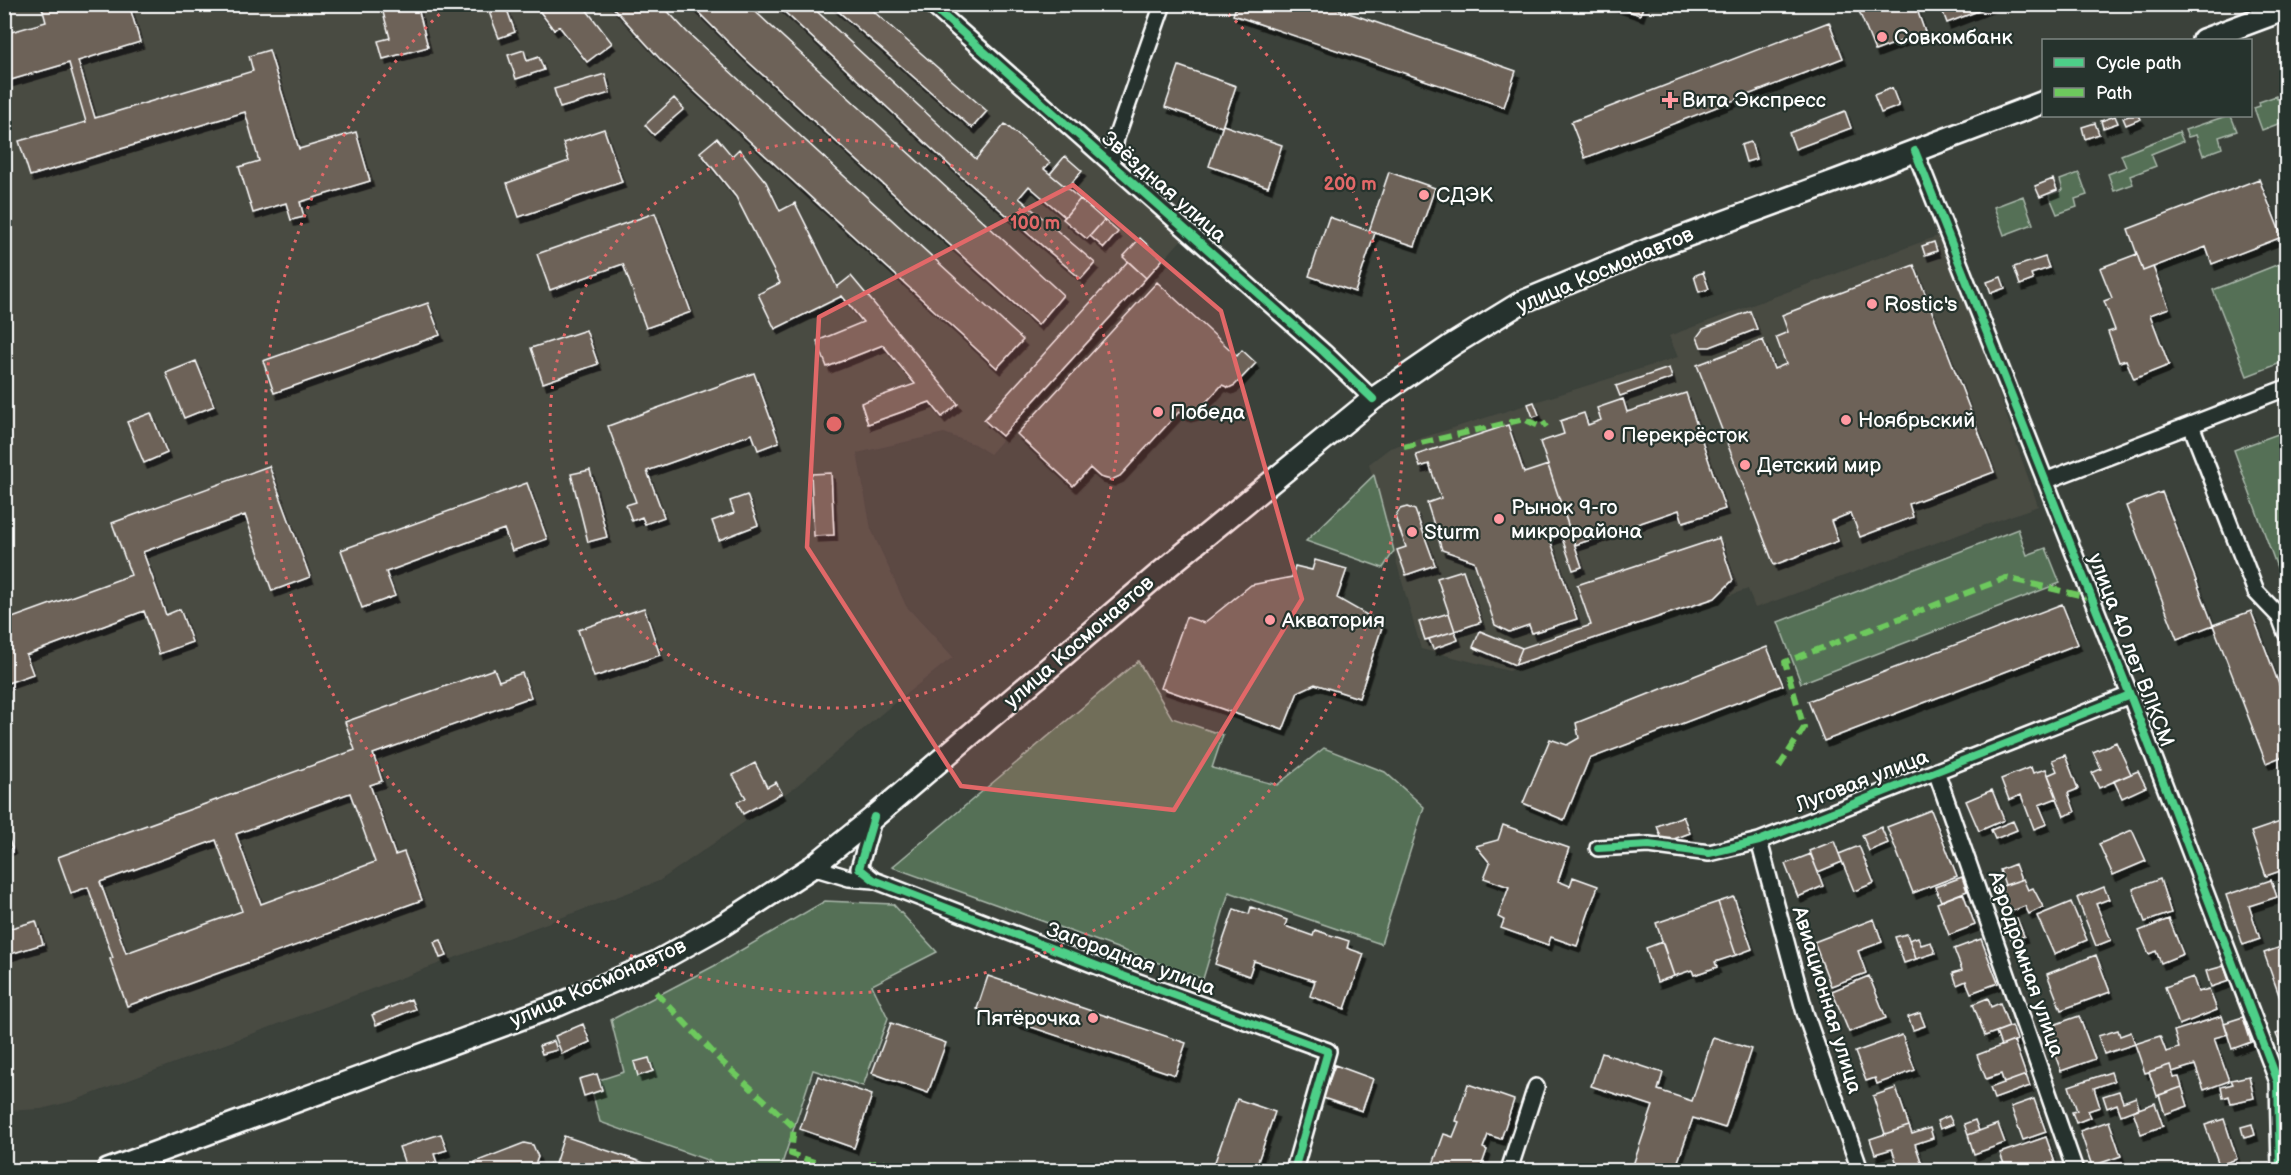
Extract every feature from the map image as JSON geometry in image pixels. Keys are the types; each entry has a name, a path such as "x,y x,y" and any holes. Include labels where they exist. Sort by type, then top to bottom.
{"main road":[{"path":"2207,39 2286,9"},
{"name":"улица Космонавтов","path":"108,1170 558,1005 655,963 723,925 812,867 874,817 1160,573 1373,399 1452,345 1522,302 1648,250 2042,102"}],"street":[{"name":"Звёздная улица","path":"930,4 1332,359 1373,399"},
{"name":"Звёздная улица","path":"1111,164 1116,138 1163,4"},
{"name":"улица 40 лет ВЛКСМ","path":"1915,151 2130,695 2278,1082 2280,1170"},
{"path":"2045,481 2286,388"},
{"path":"2191,425 2256,592 2283,616 2286,633"},
{"name":"Луговая улица","path":"1598,848 1649,845 1709,852 1759,841 2130,695"},
{"name":"Аэродромная улица","path":"1936,771 2076,1170"},
{"path":"874,817 859,868 874,879"},
{"name":"Авиационная улица","path":"1759,841 1805,1012 1860,1170"},
{"name":"Загородная улица","path":"812,867 849,878 874,879 1136,981 1328,1051 1294,1170"},
{"path":"1509,1170 1536,1087"}],"highlighted area":[{"path":"1073,185 1221,311 1302,599 1174,810 961,786 807,547 819,317"}],"shaded area":[{"path":"5,5 915,5 1182,239 990,454 974,444 944,433 857,453 871,529 906,606 953,657 893,704 795,787 659,881 73,1101 41,1109 5,1111"},
{"path":"1943,234 2038,506 1755,608 1748,589 1509,671 1421,649 1369,464 1390,448 1678,357 1669,336"}],"green space":[{"path":"2276,96 2277,99 2284,96 2286,101 2286,121 2262,130 2254,108 2260,106 2259,102"},
{"path":"2223,117 2231,117 2237,131 2219,137 2222,148 2203,155 2196,135 2188,137 2185,130"},
{"path":"2179,132 2183,141 2151,154 2156,166 2130,176 2133,184 2114,191 2108,174 2126,167 2121,155"},
{"path":"2079,173 2087,195 2075,199 2077,207 2057,214 2049,195 2063,190 2060,180"},
{"path":"2023,196 2033,224 2004,235 1994,207"},
{"path":"2284,262 2286,269 2286,361 2247,376 2213,290"},
{"path":"2286,431 2286,498 2281,500 2286,515 2286,592 2234,450"},
{"path":"1374,475 1394,551 1383,568 1306,541"},
{"path":"2018,529 2027,555 2046,548 2060,583 1801,683 1778,622"},
{"path":"1138,661 1172,718 1223,735 1212,768 1277,785 1324,748 1385,772 1424,807 1381,944 1229,892 1203,979 892,867"},
{"path":"825,901 893,904 937,952 872,985 888,1018 863,1086 813,1070 780,1170 735,1170 600,1122 590,1083 624,1072 611,1020 714,966"}],"building":[{"path":"41,4 95,4 96,8 109,4 129,4 140,42 78,61 95,118 253,71 249,56 269,50 299,149 356,132 370,181 300,202 304,217 291,220 286,203 253,213 239,167 259,161 245,112 30,176 19,141 86,122 69,63 4,82 4,34 46,22"},
{"path":"417,4 428,47 383,59 378,41 390,38 381,5"},
{"path":"486,4 505,4 515,32 499,38"},
{"path":"534,4 582,4 612,43 587,62 559,26 554,30"},
{"path":"610,4 661,4 687,32 1023,340 997,368 661,60"},
{"path":"690,4 747,4 1063,295 1038,325 743,57"},
{"path":"776,4 809,4 976,159 1005,124 1050,163 1044,169 1080,199 1065,217 1029,186 1019,198 1095,263 1081,279 961,176"},
{"path":"830,4 865,4 987,111 972,128"},
{"path":"1237,4 1323,4 1516,71 1504,107 1233,15"},
{"path":"1608,4 1644,4 1640,15"},
{"path":"1876,4 1915,4 1925,32 1875,51 1859,11"},
{"path":"1940,4 1996,4 1947,23"},
{"path":"1829,22 1843,58 1585,158 1571,122"},
{"path":"524,50 527,61 539,57 544,70 516,79 508,55"},
{"path":"1179,66 1236,86 1222,127 1165,107"},
{"path":"605,74 610,93 560,108 554,89"},
{"path":"1892,88 1899,106 1881,113 1874,95"},
{"path":"674,98 684,109 654,135 645,125"},
{"path":"1845,111 1851,128 1795,149 1789,133"},
{"path":"2115,117 2118,123 2103,128 2101,121"},
{"path":"2140,117 2141,119 2126,125 2123,118"},
{"path":"2095,123 2099,134 2085,139 2082,127"},
{"path":"1223,125 1282,145 1268,187 1209,166"},
{"path":"604,129 622,182 519,217 507,183 569,161 563,143"},
{"path":"717,138 732,156 739,149 766,182 780,211 795,203 837,287 851,276 958,404 942,417 930,402 868,424 861,403 915,384 883,345 827,367 817,341 863,322 842,296 775,329 758,294 780,283 736,197 700,152"},
{"path":"1751,142 1756,159 1746,162 1741,145"},
{"path":"1065,156 1082,171 1067,188 1050,174"},
{"path":"1389,172 1435,188 1415,246 1369,231"},
{"path":"2053,179 2057,190 2040,197 2035,186"},
{"path":"2259,179 2282,237 2212,264 2206,247 2143,271 2128,229"},
{"path":"1080,199 1104,220 1087,239 1063,219"},
{"path":"655,213 691,312 646,328 623,264 550,290 537,254"},
{"path":"1329,217 1375,233 1355,292 1309,276"},
{"path":"1104,220 1118,232 1104,248 1090,236"},
{"path":"1140,238 1163,259 1146,278 1123,257"},
{"path":"1934,242 1937,251 1925,255 1922,246"},
{"path":"2137,254 2143,271 2153,267 2169,308 2150,315 2169,365 2134,379 2126,360 2119,362 2108,332 2115,330 2104,301 2112,298 2100,268"},
{"path":"2045,257 2049,268 2031,274 2033,280 2020,285 2014,267"},
{"path":"1128,261 1146,278 1002,436 984,420"},
{"name":"Ноябрьский","path":"1914,265 1994,472 1909,504 1913,517 1860,537 1851,513 1831,521 1838,541 1774,565 1697,365 1763,340 1774,369 1786,364 1776,337 1788,332 1782,315"},
{"path":"1703,272 1709,289 1699,292 1694,276"},
{"path":"2001,277 2005,288 1991,293 1987,282"},
{"path":"1157,282 1237,356 1242,350 1256,363 1235,385 1229,388 1222,385 1195,414 1187,416 1179,412 1120,476 1111,480 1100,477 1090,468 1073,486 1017,434"},
{"path":"428,303 440,335 274,393 263,361"},
{"path":"1750,311 1757,329 1710,347 1701,347 1697,337 1703,329"},
{"path":"586,330 598,364 543,383 531,348"},
{"path":"196,361 214,406 184,418 166,373"},
{"path":"1669,368 1672,378 1620,396 1616,386"},
{"path":"754,373 779,442 758,450 752,434 647,471 664,517 645,524 642,517 632,521 626,505 636,502 608,426"},
{"path":"1686,393 1725,509 1683,522 1679,510 1575,545 1540,442 1564,434 1560,421 1584,413 1588,425 1601,420 1597,408 1623,399 1627,412"},
{"path":"1534,402 1539,415 1533,417 1528,404"},
{"path":"151,413 167,453 144,463 127,422"},
{"name":"Рынок 9-го микрорайона","path":"1508,425 1524,473 1548,465 1582,567 1573,570 1561,535 1550,539 1577,619 1532,633 1529,625 1509,632 1495,625 1474,561 1442,550 1427,503 1441,498 1429,464 1420,467 1416,455"},
{"path":"269,466 310,577 272,591 245,515 143,552 166,615 180,609 192,642 159,654 144,611 26,655 33,674 5,684 4,621 131,575 112,523"},
{"path":"590,470 607,537 588,542 571,474"},
{"path":"831,473 834,535 814,536 811,474"},
{"path":"527,483 547,539 512,551 504,529 386,572 395,596 362,608 341,550"},
{"path":"2162,492 2213,625 2177,639 2126,506"},
{"path":"747,495 758,525 719,540 712,521 734,513 730,501"},
{"name":"Sturm","path":"1407,507 1415,510 1435,565 1406,575 1397,550 1406,547 1395,517 1400,509"},
{"path":"1719,538 1733,580 1715,598 1515,665 1522,648 1591,625 1577,585"},
{"path":"1315,560 1347,569 1337,598 1383,624 1359,698 1315,684 1298,692 1283,730 1161,688 1186,617 1204,623 1251,585 1292,577 1295,566 1312,570"},
{"path":"1463,570 1481,622 1455,631 1437,578"},
{"path":"2062,604 2078,644 1824,741 1808,701"},
{"path":"644,608 660,655 594,677 578,630"},
{"path":"2251,611 2286,703 2286,755 2266,763 2213,625"},
{"path":"1449,613 1455,631 1425,640 1419,622"},
{"path":"1455,631 1458,640 1433,649 1429,639"},
{"path":"1480,631 1522,648 1515,665 1473,647"},
{"path":"1767,647 1783,685 1589,759 1564,820 1523,803 1550,739 1567,745 1579,738 1576,723"},
{"path":"494,669 499,681 522,673 531,697 373,754 382,781 370,785 395,855 404,852 422,900 127,1006 88,887 71,893 58,857 355,750 345,722","holes":["350,793 375,862 261,904 236,834","216,840 242,911 126,953 100,882"]},
{"path":"2116,742 2131,774 2099,788 2092,773 2101,769 2093,752"},
{"path":"2065,755 2078,789 2068,793 2075,812 2064,816 2048,775 2057,771 2052,760"},
{"path":"755,763 767,787 776,782 782,793 743,814 737,802 746,798 733,775"},
{"path":"2031,767 2033,773 2046,769 2057,798 2039,805 2047,824 2034,829 2021,795 2009,800 2001,779"},
{"path":"2138,771 2146,787 2122,798 2114,781"},
{"path":"1992,790 2004,820 1979,831 1966,801"},
{"path":"1931,810 1957,876 1913,893 1887,827"},
{"path":"1683,816 1690,833 1663,843 1657,826"},
{"path":"2286,820 2286,869 2266,876 2251,832"},
{"path":"2013,821 2017,830 1995,839 1991,830"},
{"path":"1503,825 1569,848 1558,881 1570,886 1573,877 1598,886 1577,946 1551,937 1548,945 1501,928 1504,920 1498,917 1509,887 1484,878 1490,863 1476,846 1498,840"},
{"path":"1881,827 1888,843 1869,851 1862,835"},
{"path":"4,828 12,848 4,851"},
{"path":"2132,830 2146,861 2113,875 2099,844"},
{"path":"1834,841 1842,862 1818,872 1809,851"},
{"path":"1859,846 1874,883 1854,891 1839,854"},
{"path":"1811,854 1823,886 1798,897 1785,864"},
{"path":"2015,864 2021,880 2005,885 2000,870"},
{"path":"1962,877 1967,891 1941,901 1935,887"},
{"path":"2023,879 2028,890 2033,888 2043,907 2029,914 2025,906 2010,912 2000,887"},
{"path":"2160,879 2171,913 2145,922 2133,889"},
{"path":"2271,880 2277,897 2249,906 2260,939 2243,945 2226,895"},
{"path":"2104,887 2109,899 2096,904 2111,940 2096,946 2077,898"},
{"path":"1963,893 1975,925 1949,935 1937,903"},
{"path":"1734,897 1752,949 1736,955 1718,902"},
{"path":"1718,902 1736,955 1715,962 1717,967 1694,975 1692,970 1674,976 1656,923"},
{"path":"2071,902 2087,940 2054,954 2037,916"},
{"path":"1251,907 1287,920 1285,926 1313,936 1315,930 1349,941 1347,948 1364,954 1345,1009 1310,996 1315,981 1254,961 1249,976 1215,964 1234,909 1249,914"},
{"path":"2017,918 2024,936 2012,941 2005,923"},
{"path":"1874,919 1882,942 1858,951 1866,973 1831,986 1814,942"},
{"path":"2169,919 2183,954 2161,963 2156,951 2149,954 2139,931"},
{"path":"36,921 43,944 4,956 4,930"},
{"path":"1907,934 1916,959 1904,963 1895,937"},
{"path":"1918,937 1921,945 1931,942 1935,953 1916,959 1909,940"},
{"path":"1981,939 1998,983 1971,993 1966,981 1957,985 1953,973 1962,970 1954,949"},
{"path":"441,940 447,956 440,958 434,942"},
{"path":"1662,942 1674,976 1657,982 1646,948"},
{"path":"2286,945 2286,1012 2285,1012 2264,953"},
{"path":"2096,955 2110,992 2061,1010 2047,974"},
{"path":"2224,966 2229,981 2211,987 2206,971"},
{"path":"988,976 1186,1043 1175,1075 977,1009"},
{"path":"1869,976 1886,1018 1849,1032 1832,991"},
{"path":"2193,977 2198,992 2209,989 2217,1010 2179,1025 2165,987"},
{"path":"1988,998 1991,1007 2000,1003 2009,1027 1985,1036 1973,1004"},
{"path":"411,999 415,1009 376,1025 372,1015"},
{"path":"1920,1013 1925,1026 1913,1030 1908,1017"},
{"path":"2079,1016 2095,1059 2061,1071 2045,1028"},
{"path":"2222,1016 2228,1034 2214,1038 2229,1081 2204,1090 2195,1065 2172,1072 2170,1065 2145,1073 2135,1044 2160,1036 2166,1052 2179,1048 2174,1031"},
{"path":"2243,1017 2251,1042 2232,1049 2224,1023"},
{"path":"891,1023 946,1043 928,1093 872,1073"},
{"path":"583,1024 590,1042 562,1054 555,1036"},
{"path":"2012,1026 2017,1040 2001,1046 1996,1032"},
{"path":"2118,1030 2120,1036 2131,1032 2135,1044 2104,1054 2098,1036"},
{"path":"2286,1030 2286,1058 2276,1034"},
{"path":"1902,1035 1915,1070 1877,1084 1875,1078 1866,1081 1855,1052"},
{"path":"1713,1037 1751,1049 1725,1128 1693,1118 1675,1170 1632,1168 1653,1106 1591,1086 1602,1053 1663,1073 1658,1090 1692,1101"},
{"path":"554,1041 557,1050 542,1054 539,1046"},
{"path":"2014,1041 2026,1075 2004,1083 2001,1074 1986,1079 1977,1055"},
{"path":"649,1058 653,1071 638,1076 634,1062"},
{"path":"1335,1065 1373,1079 1362,1111 1323,1098"},
{"path":"2170,1065 2174,1078 2179,1077 2182,1087 2157,1096 2149,1072"},
{"path":"2111,1072 2114,1081 2094,1088 2100,1107 2088,1111 2091,1117 2076,1123 2072,1112 2077,1111 2069,1086"},
{"path":"597,1074 602,1090 584,1096 579,1079"},
{"path":"2026,1075 2030,1086 1994,1099 1990,1088"},
{"path":"818,1076 872,1095 854,1148 800,1129"},
{"path":"2249,1076 2254,1098 2231,1103 2229,1096 2223,1098 2221,1087 2233,1084 2231,1080"},
{"path":"1468,1084 1514,1100 1501,1139 1488,1135 1483,1148 1487,1150 1480,1170 1431,1170 1444,1134 1453,1137"},
{"path":"2182,1087 2188,1106 2165,1114 2159,1095"},
{"path":"1896,1088 1909,1126 1885,1134 1873,1096"},
{"path":"2119,1091 2123,1102 2136,1097 2139,1108 2121,1115 2117,1104 2107,1108 2103,1096"},
{"path":"1237,1099 1275,1112 1255,1170 1212,1170"},
{"path":"2034,1099 2046,1132 2023,1140 2011,1107"},
{"path":"2155,1103 2163,1126 2141,1134 2133,1111"},
{"path":"1949,1116 1953,1124 1940,1129 1937,1121"},
{"path":"2224,1119 2237,1159 2219,1165 2205,1125"},
{"path":"1975,1120 1979,1131 1968,1135 1964,1124"},
{"path":"2109,1121 2121,1156 2092,1166 2080,1131"},
{"path":"1998,1124 2005,1143 1974,1154 1968,1135"},
{"path":"2252,1124 2255,1135 2244,1138 2241,1127"},
{"path":"1909,1126 1912,1134 1930,1128 1933,1138 1915,1144 1924,1170 1899,1170 1892,1149 1875,1154 1870,1139"},
{"path":"441,1134 447,1150 434,1154 437,1163 407,1170 399,1147"},
{"path":"564,1136 665,1170 553,1170"},
{"path":"2046,1137 2055,1163 2033,1170 2006,1170 2000,1153"},
{"path":"524,1143 533,1145 538,1157 533,1170 472,1170 475,1162"}],"marked path":[{"path":"1404,447 1524,419 1541,427 1547,423"},
{"path":"1779,767 1804,728 1785,662 2006,578 2092,598"},
{"path":"656,992 721,1061 794,1127 791,1154 837,1170"},
{"path":"869,1170 871,1164 882,1162 893,1170"}],"cycle path":[{"path":"930,4 1324,352 1373,399"},
{"path":"1915,151 2130,695 2278,1082 2280,1170"},
{"path":"1598,848 1649,845 1709,853 1759,841 2130,695"},
{"path":"874,817 859,868 874,880 1136,981 1328,1051 1294,1170"}],"place":[{"name":"Совкомбанк","path":"1882,37"},
{"name":"Вита Экспресс","path":"1670,100"},
{"name":"СДЭК","path":"1424,195"},
{"name":"Rostic's","path":"1872,304"},
{"name":"Победа","path":"1158,412"},
{"name":"Ноябрьский","path":"1846,420"},
{"name":"Перекрёсток","path":"1609,435"},
{"name":"Детский мир","path":"1745,465"},
{"name":"Рынок 9-го микрорайона","path":"1499,519"},
{"name":"Sturm","path":"1412,532"},
{"name":"Акватория","path":"1270,620"},
{"name":"Пятёрочка","path":"1093,1018"}]}
